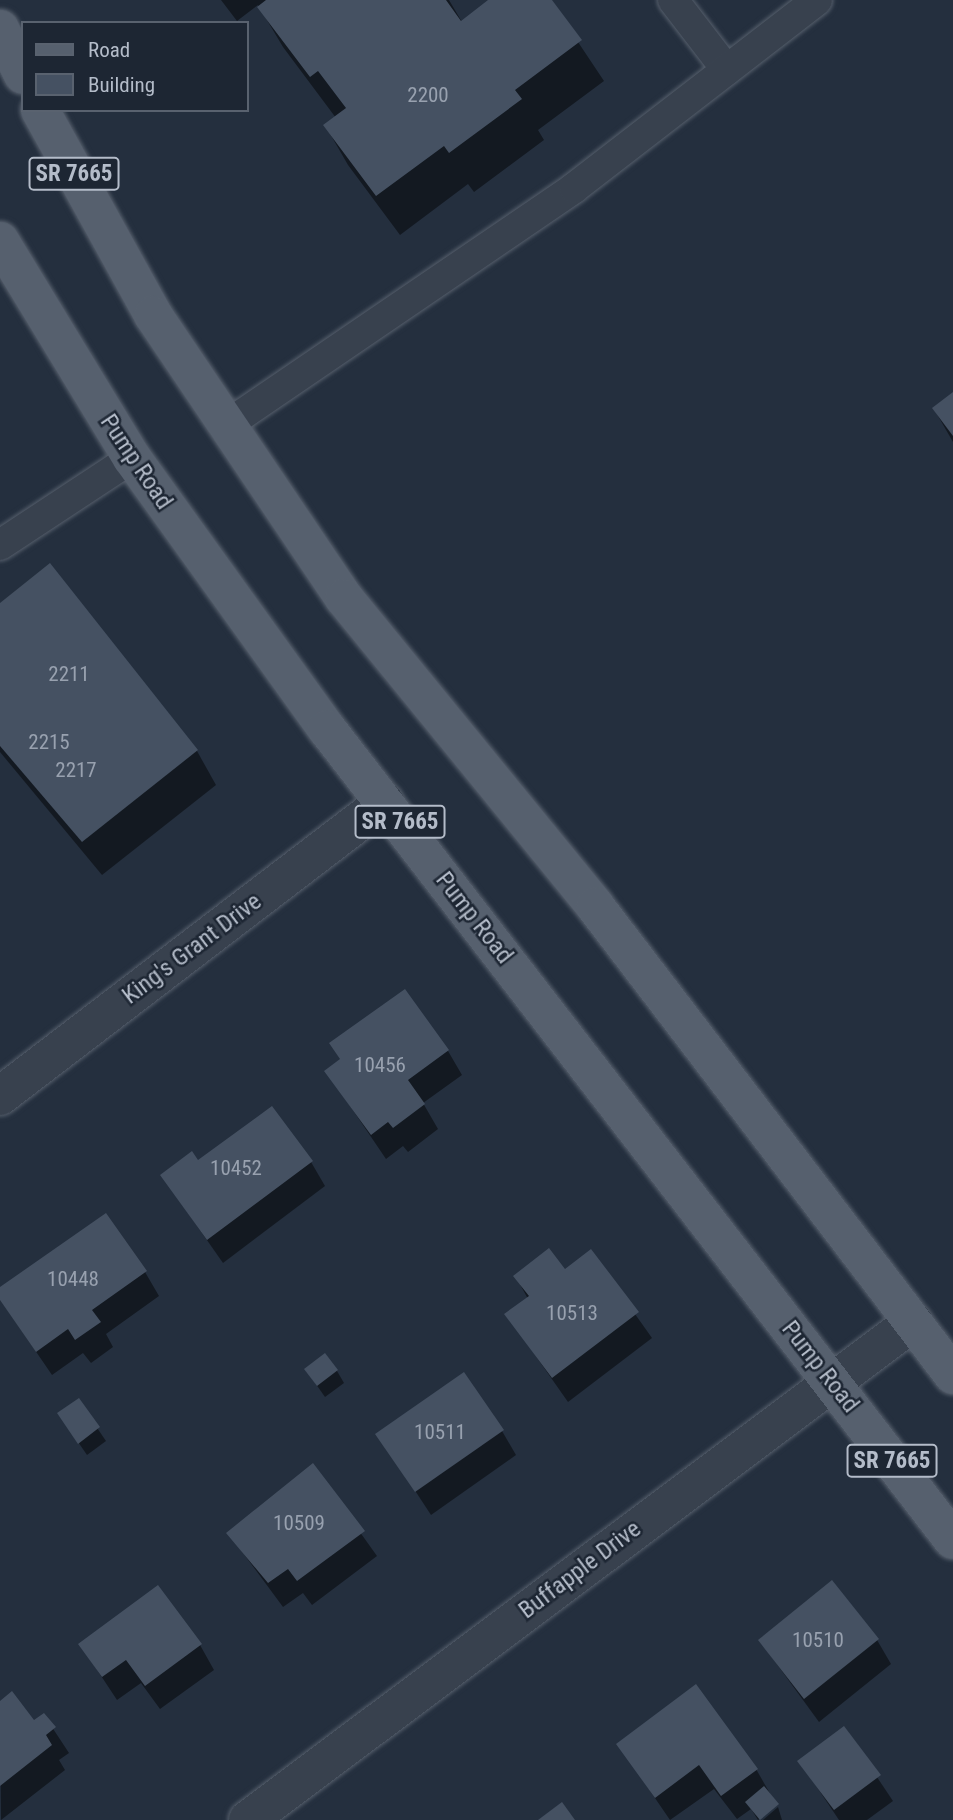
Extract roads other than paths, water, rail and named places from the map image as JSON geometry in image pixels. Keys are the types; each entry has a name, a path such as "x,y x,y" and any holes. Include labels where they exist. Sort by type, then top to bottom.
{"main road":[{"path":"0,29 21,71"},
{"name":"SR 7665","path":"41,112 153,315 224,427 344,598 595,905 953,1375"},
{"name":"Pump Road","path":"0,241 132,458 385,802 953,1540"}],"street":[{"name":"King's Grant Drive","path":"0,1096 385,802"},
{"name":"Buffapple Drive","path":"248,1820 913,1322"}],"lane":[{"path":"673,0 727,70"},
{"path":"224,427 573,188 817,0"},
{"path":"0,545 132,458"}]}
